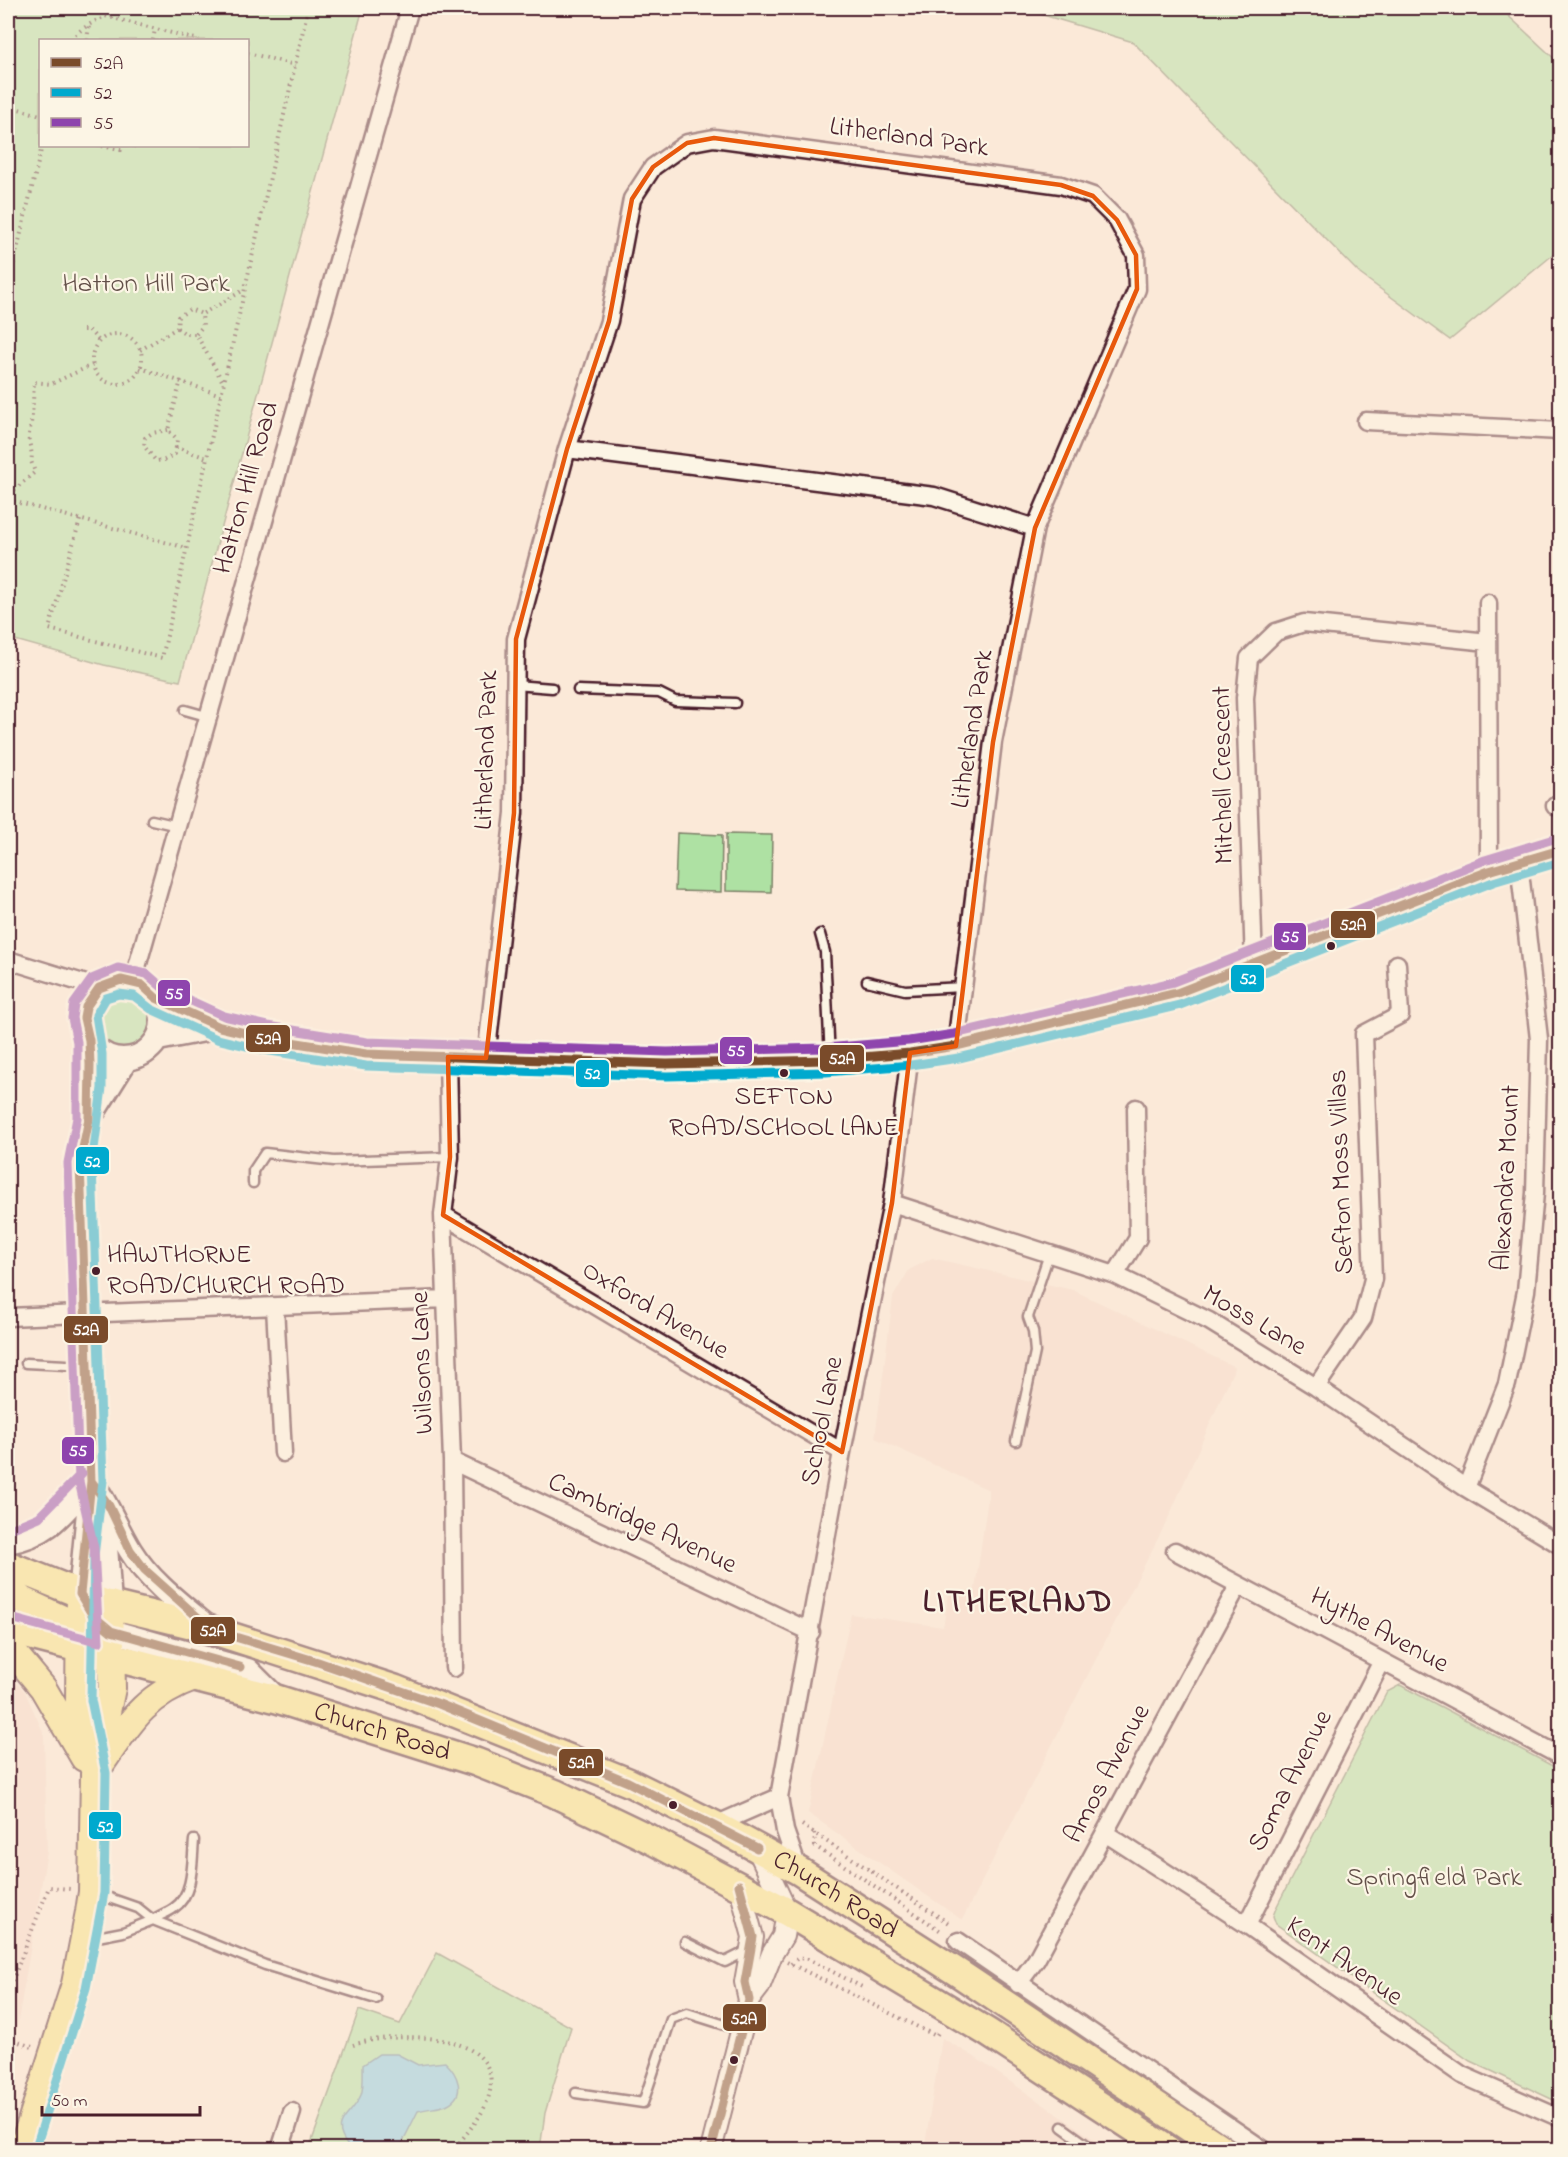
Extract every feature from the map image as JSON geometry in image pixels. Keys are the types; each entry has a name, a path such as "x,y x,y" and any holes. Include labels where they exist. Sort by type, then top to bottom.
{"highway":[{"name":"Church Road","path":"8,1565 110,1604 212,1630 318,1662 440,1704 608,1773 715,1825 799,1871 960,1974 1223,2150"},
{"name":"Church Road","path":"8,1630 79,1638 112,1658 277,1699 476,1762 543,1788 648,1838 787,1912 987,2032 1168,2150"}],"main road":[{"path":"156,998 220,1027 266,1038 366,1054 667,1064 830,1059 910,1053 957,1046 1177,993 1489,872 1560,850"},
{"path":"89,1040 105,1055 126,1060 145,1053 158,1039 163,1018 156,998 150,991 133,981 121,980 99,988 86,1007 85,1030 89,1040 89,1119 80,1163 91,1481 82,1555 79,1701 94,1774"},
{"path":"158,1039 220,1027"},
{"path":"89,1119 126,1060"},
{"path":"8,1542 41,1533 57,1520 91,1481"},
{"path":"22,2150 75,1984 92,1892 94,1774 112,1688 112,1658 106,1546 91,1481"},
{"path":"91,1481 109,1506 130,1550 146,1570 212,1630"},
{"path":"8,1587 22,1600 79,1638"},
{"path":"80,1594 93,1617 111,1631 249,1670 277,1699"},
{"path":"8,1646 42,1688 94,1774"},
{"path":"94,1774 150,1701 168,1688 194,1678"}],"street":[{"name":"Hatton Hill Road","path":"133,981 410,8"},
{"name":"Litherland Park","path":"486,1058 514,813 516,639 567,448 609,321 632,199 653,168 687,143 714,138 1061,185 1093,196 1117,220 1136,255 1137,289 1035,528 993,742 957,1046"},
{"path":"1366,421 1560,431"},
{"path":"567,448 934,496 1035,528"},
{"path":"1488,603 1489,872"},
{"name":"Mitchell Crescent","path":"1254,964 1245,698 1248,658 1276,632 1304,623 1488,642"},
{"name":"Alexandra Mount","path":"1466,1488 1507,1384 1526,1291 1534,1204 1539,1040 1519,863"},
{"path":"8,960 99,988"},
{"name":"Sefton Moss Villas","path":"1316,1387 1363,1318 1373,1278 1364,1034 1400,1015 1397,963"},
{"name":"School Lane","path":"799,1871 783,1820 779,1797 811,1632 842,1452 892,1203 910,1053"},
{"name":"Wilsons Lane","path":"448,1057 450,1157 443,1215 452,1461 454,1668"},
{"path":"1115,1275 1138,1238 1136,1108"},
{"name":"Moss Lane","path":"892,1203 1115,1275 1209,1321 1316,1387 1466,1488 1560,1545"},
{"name":"Oxford Avenue","path":"443,1215 842,1452"},
{"path":"8,1317 446,1299"},
{"path":"275,1307 283,1453"},
{"name":"Cambridge Avenue","path":"452,1461 811,1632"},
{"name":"Hythe Avenue","path":"1175,1551 1560,1756"},
{"name":"Amos Avenue","path":"1018,1984 1036,1960 1238,1586"},
{"name":"Soma Avenue","path":"1247,1925 1382,1661"},
{"path":"715,1825 779,1797"},
{"name":"Kent Avenue","path":"1105,1833 1247,1925 1462,2076 1560,2118"},
{"path":"711,2150 749,2000 759,1987 772,1954 783,1936 787,1912 757,1848"},
{"path":"739,1885 751,1928 751,1949 745,1982 749,2000"},
{"path":"958,1941 1264,2150"},
{"path":"280,2150 292,2112"}],"lane":[{"path":"515,684 552,688"},
{"path":"578,690 659,693 675,701 735,703"},
{"path":"185,710 210,717"},
{"path":"152,820 178,826"},
{"path":"820,934 825,952 830,1059"},
{"path":"867,981 905,990 963,987"},
{"path":"253,1183 253,1171 264,1153 334,1161 450,1157"},
{"path":"1016,1442 1035,1352 1033,1331 1028,1317 1049,1254"},
{"path":"26,1363 87,1366"},
{"path":"84,1939 123,1932 153,1920 183,1900 189,1887 195,1840"},
{"path":"92,1892 138,1908 153,1920 265,1965 376,1999"},
{"path":"685,1942 725,1962 751,1949"},
{"path":"576,2093 643,2103 671,2019 687,2013 741,2030"},
{"path":"1062,2127 1094,2150"}],"path":[{"path":"112,18 114,8"},
{"path":"80,520 49,629 162,658 308,8"},
{"path":"73,39 89,25 105,16 195,39"},
{"path":"87,39 89,25"},
{"path":"153,39 155,29"},
{"path":"249,53 295,65"},
{"path":"8,106 39,115"},
{"path":"8,287 42,147"},
{"path":"107,147 122,150 122,147"},
{"path":"202,314 245,290"},
{"path":"177,328 178,316 190,309 202,314"},
{"path":"177,328 186,334 196,334 203,326 202,314"},
{"path":"140,350 177,328"},
{"path":"83,330 89,330 99,341"},
{"path":"117,334 135,342 140,350 140,368 133,378 122,384 109,383 98,376 92,365 94,348 99,341 117,334"},
{"path":"196,334 224,384"},
{"path":"92,365 51,384 34,382 32,428 28,436 33,454 31,461 35,472 14,490 8,500 187,548"},
{"path":"140,368 221,395"},
{"path":"168,430 181,380"},
{"path":"168,430 177,439 175,454 164,460 156,461 144,446 146,438 152,433 168,430"},
{"path":"176,447 207,458"},
{"path":"783,1820 796,1820 953,1926 946,1935 815,1846 814,1833"},
{"path":"8,1992 48,1887 92,1892"},
{"path":"772,1954 936,2036 941,2028 930,2023"},
{"path":"791,1964 798,1958 808,1959 868,1991"},
{"path":"353,2045 372,2038 401,2036 439,2040 464,2046 481,2057 489,2071 490,2092 475,2123 453,2150"}],"highlighted area":[{"path":"714,138 1061,185 1093,196 1117,220 1136,255 1137,289 1035,528 993,742 956,1046 910,1053 892,1203 842,1452 443,1215 450,1157 448,1057 486,1058 514,813 516,639 567,449 609,321 632,199 653,167 687,143"}],"shaded area":[{"path":"932,1258 1073,1290 1235,1367 1167,1521 962,1920 808,1813 851,1614 943,1627 949,1593 974,1596 989,1490 875,1438 893,1297 909,1270"},
{"path":"8,1673 25,1692 44,1734 47,1852 15,2039 8,2063"},
{"path":"942,2038 973,2056 1108,2149 924,2150"}],"green space":[{"name":"Hatton Hill Park","path":"8,8 363,8 180,681 104,665 8,638"},
{"path":"1020,8 1500,8 1560,64 1560,249 1450,340 1360,274 1133,42"},
{"path":"677,833 722,835 721,892 675,891"},
{"path":"726,834 772,835 771,892 726,891"},
{"path":"118,993 128,993 138,997 146,1005 150,1020 146,1035 138,1043 128,1047 118,1047 108,1043 100,1035 96,1025 96,1015 100,1005 108,997"},
{"name":"Springfield Park","path":"1400,1685 1560,1770 1560,2103 1470,2061 1276,1924 1273,1916 1276,1908 1387,1692"},
{"path":"437,1953 571,2027 545,2113 540,2149 318,2150 310,2146 359,2010 400,2024"}],"water":[{"path":"379,2054 397,2054 418,2065 445,2062 456,2078 459,2090 453,2101 446,2105 418,2111 399,2149 350,2149 343,2139 341,2125 361,2095 363,2065"}],"transit line":[{"name":"55","path":"11,1618 99,1642 94,1548 79,1481 68,1163 77,1118 77,1042 72,1018 74,1004 92,979 118,968 147,974 163,988 224,1016 268,1026 367,1042 667,1052 825,1048 909,1041 954,1034 1173,982 1485,860 1557,838"},
{"name":"52A","path":"80,1594 91,1481 80,1163 89,1119 89,1040 84,1018 86,1007 99,988 121,980 142,985 156,998 220,1027 266,1038 366,1054 667,1064 826,1060 910,1053 956,1046 1177,993 1489,871 1560,850"},
{"name":"52","path":"35,2150 86,1988 104,1893 106,1773 91,1700 94,1556 103,1481 92,1164 102,1088 102,1054 96,1015 106,998 119,994 134,996 151,1009 217,1039 264,1050 366,1066 667,1076 826,1072 911,1065 959,1058 1180,1005 1493,882 1560,862"},
{"name":"55","path":"8,1530 39,1517 82,1473"},
{"name":"52A","path":"91,1481 109,1506 130,1550 145,1570 212,1630 318,1662 439,1704 628,1782 757,1848"},
{"name":"52A","path":"80,1594 93,1616 111,1631 240,1667"},
{"name":"52A","path":"711,2150 749,2000 745,1982 753,1937 739,1885"}],"place":[{"name":"SEFTON ROAD/SCHOOL LANE","path":"784,1073"},
{"name":"HAWTHORNE ROAD/CHURCH ROAD","path":"96,1271"}],"district":[{"name":"LITHERLAND","path":"1018,1603"}]}
